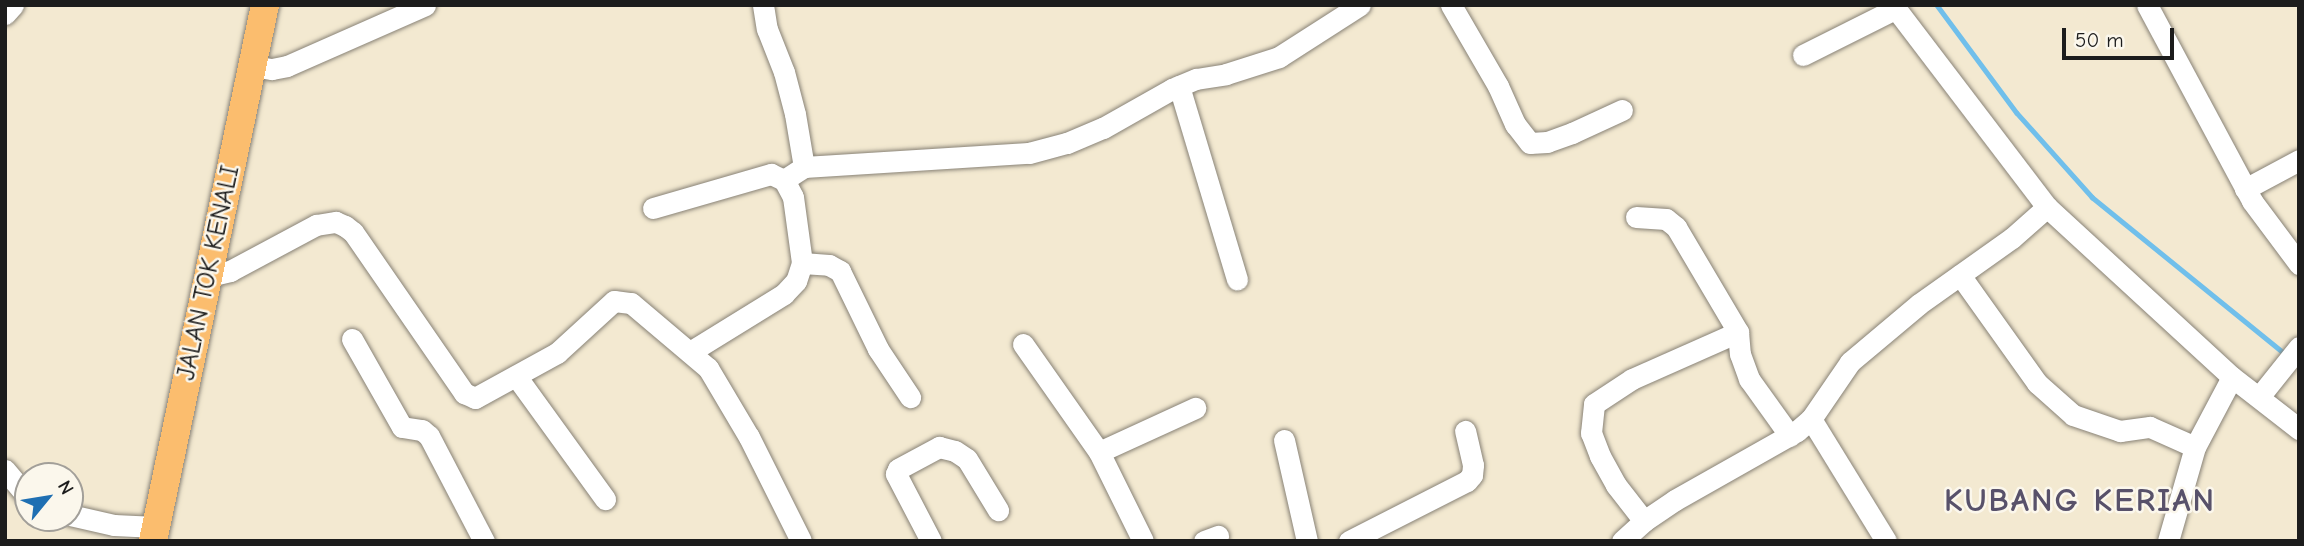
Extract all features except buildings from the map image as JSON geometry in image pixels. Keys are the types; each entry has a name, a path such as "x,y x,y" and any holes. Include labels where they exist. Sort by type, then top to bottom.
{"main road":[{"name":"JALAN TOK KENALI","path":"155,534 265,5"}],"street":[{"path":"5,14 13,5"},
{"path":"252,66 272,69 287,66 425,5"},
{"path":"763,5 766,29 783,72 795,114 804,167"},
{"path":"785,180 804,167 1029,153 1103,128 1179,86 1279,57 1360,5"},
{"path":"1451,5 1498,86 1515,124 1530,143 1547,142 1622,110"},
{"path":"2147,5 2245,189 2269,227 2299,264"},
{"path":"1803,55 1894,7 2048,206 2232,377 2299,429"},
{"path":"1179,86 1237,279"},
{"path":"2245,189 2299,160"},
{"path":"653,208 771,174 785,180 793,197 802,263 796,281 784,294 690,352"},
{"path":"1622,541 1644,521 1746,458 1790,436 1811,418 1850,362 1919,304 2012,238 2048,206"},
{"path":"1636,216 1666,219 1676,226 1738,332 1740,354 1749,379 1790,436"},
{"path":"209,276 230,271 316,225 337,222 352,232 467,396 479,397 572,342 609,305 620,300 631,303 708,368 743,426 801,541"},
{"path":"802,263 829,265 840,271 877,349 910,397"},
{"path":"1960,275 2037,383 2073,415 2098,426 2120,431 2150,427 2195,447"},
{"path":"1644,521 1616,485 1600,456 1591,433 1594,404 1632,379 1738,332"},
{"path":"352,340 402,427 422,430 429,436 484,541"},
{"path":"1023,344 1099,452 1143,541"},
{"path":"2259,397 2299,347"},
{"path":"516,376 605,499"},
{"path":"2168,541 2195,447 2232,377"},
{"path":"1099,452 1195,408"},
{"path":"1811,418 1886,541"},
{"path":"1349,541 1467,481 1472,475 1474,465 1465,431"},
{"path":"1284,440 1307,541"},
{"path":"931,541 896,474 898,469 939,447 955,451 967,459 998,510"},
{"path":"84,518 155,534"}],"waterway":[{"path":"1937,5 2017,113 2092,197 2285,354"}],"district":[{"name":"KUBANG KERIAN","path":"2080,501"}]}
